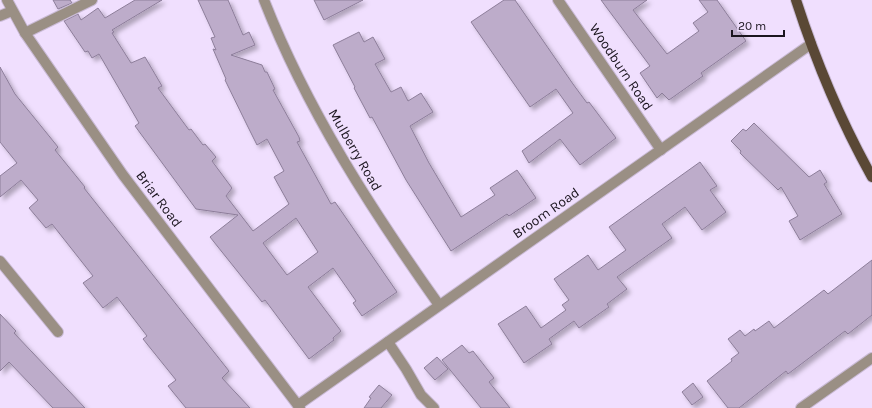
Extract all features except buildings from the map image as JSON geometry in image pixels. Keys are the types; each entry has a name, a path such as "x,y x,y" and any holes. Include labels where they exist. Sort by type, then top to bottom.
{"main road":[{"path":"796,0 811,44 838,112 872,177"}],"street":[{"name":"Briar Road","path":"7,0 25,33 123,175 299,406"},
{"path":"25,33 92,0"},
{"name":"Mulberry Road","path":"264,0 310,101 342,158 388,233 438,305"},
{"name":"Woodburn Road","path":"558,0 661,150"},
{"path":"0,16 12,11"},
{"name":"Broom Road","path":"299,406 438,305 811,44"},
{"path":"0,261 58,332"},
{"path":"388,342 406,368 421,395 434,408"},
{"path":"801,408 872,358"}]}
